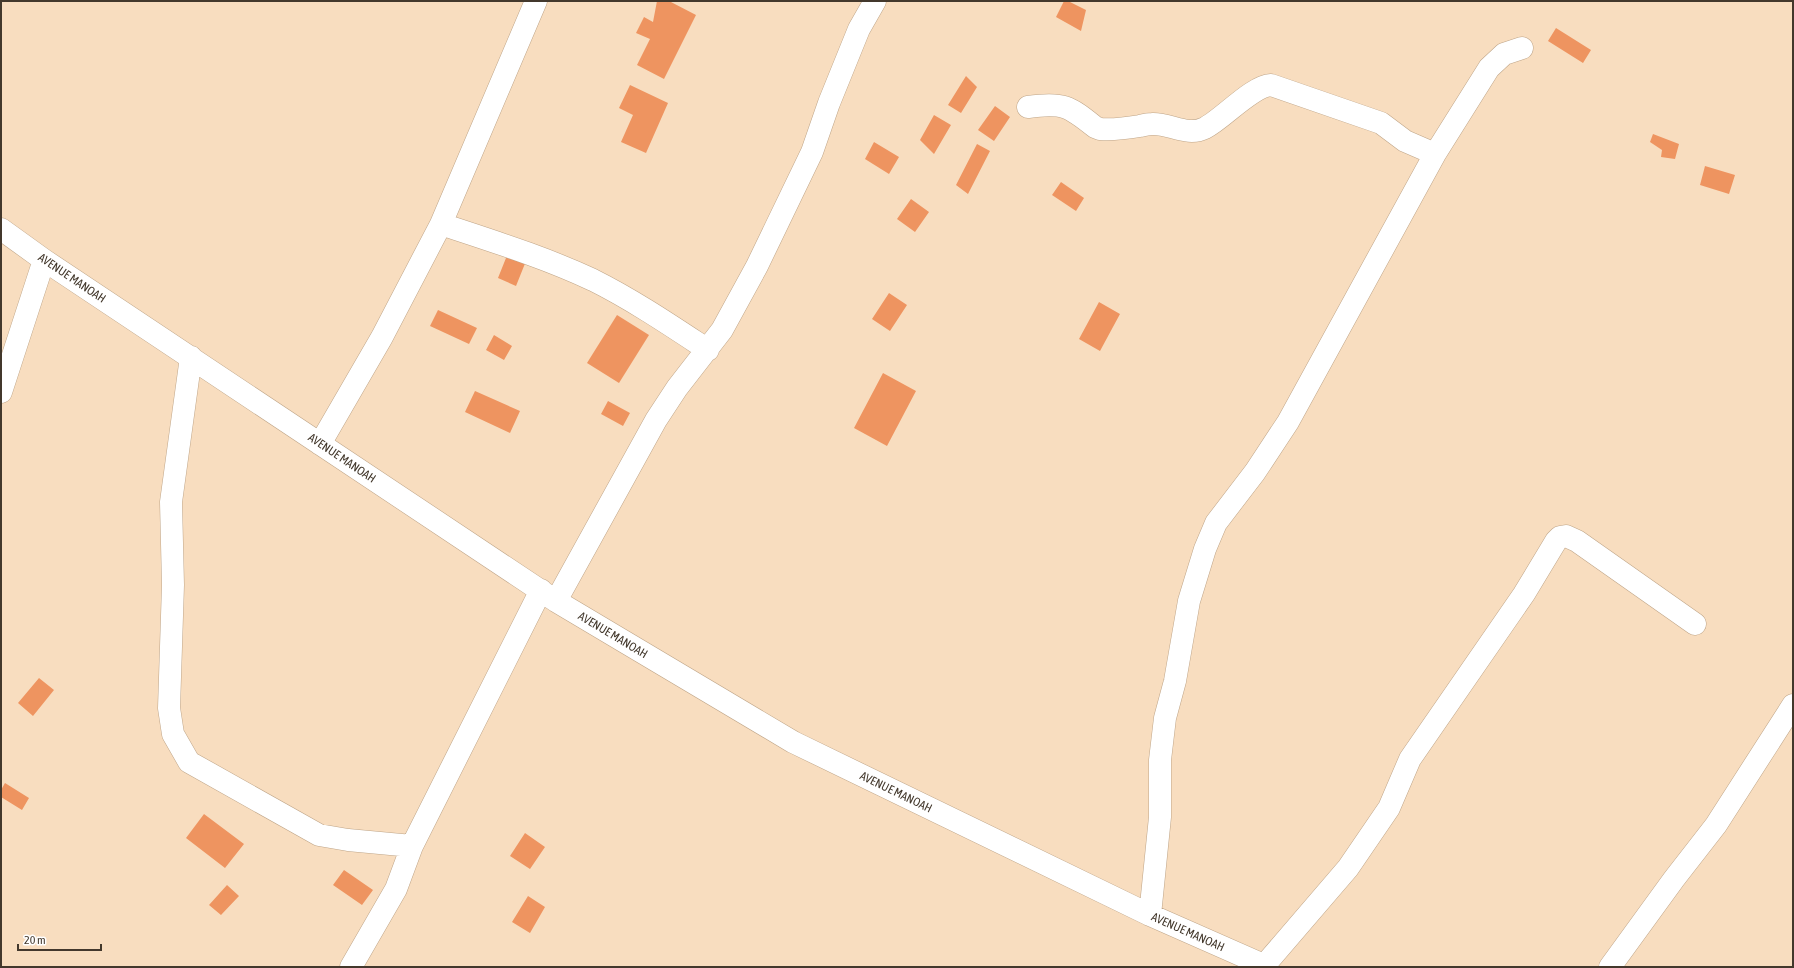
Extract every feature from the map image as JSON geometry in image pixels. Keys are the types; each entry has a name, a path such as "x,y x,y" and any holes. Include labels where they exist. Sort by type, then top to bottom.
{"street":[{"path":"320,444 382,337 441,224 536,1"},
{"path":"351,967 396,889 412,846 549,596 656,420 677,388 708,350 732,312 788,204 812,152 828,103 859,29 875,1"},
{"path":"1150,915 1160,817 1160,760 1165,718 1175,681 1189,601 1205,549 1216,523 1255,472 1288,422 1435,154 1489,68 1504,54 1522,48"},
{"path":"1028,107 1048,104 1066,107 1100,129 1140,126 1150,123 1191,132 1217,121 1250,95 1266,85 1271,85 1380,123 1405,141 1435,154"},
{"path":"441,224 505,245 593,280 655,315 708,350"},
{"name":"AVENUE MANOAH","path":"1,229 44,260 549,596 793,742 1150,915 1265,966"},
{"path":"1,392 44,260"},
{"path":"191,357 171,502 173,585 169,708 173,734 189,762 319,835 348,840 412,846"},
{"path":"1265,966 1348,868 1389,808 1410,759 1524,594 1556,541 1560,537 1566,536 1577,541 1695,624"},
{"path":"1610,967 1674,879 1716,825 1793,705"}],"building":[{"path":"657,1 669,1 696,15 664,79 637,65 650,39 636,33 644,17 653,22"},
{"path":"1064,1 1068,1 1086,10 1081,31 1056,17"},
{"path":"1556,28 1591,50 1583,63 1548,41"},
{"path":"966,76 977,87 961,113 948,105"},
{"path":"630,85 668,103 646,153 621,142 633,115 619,108"},
{"path":"995,106 1010,117 994,141 978,130"},
{"path":"934,115 951,125 934,154 920,140"},
{"path":"1653,134 1679,144 1675,159 1661,157 1662,150 1650,142"},
{"path":"874,142 899,157 889,174 865,159"},
{"path":"977,144 990,151 968,194 956,185"},
{"path":"1705,166 1735,175 1729,194 1700,185"},
{"path":"1061,182 1084,198 1076,211 1052,195"},
{"path":"911,199 929,212 915,232 897,219"},
{"path":"508,253 526,261 516,286 498,278"},
{"path":"889,293 907,305 890,331 872,319"},
{"path":"1099,302 1120,314 1100,351 1079,339"},
{"path":"438,310 477,328 469,344 430,326"},
{"path":"617,315 649,335 619,383 587,363"},
{"path":"494,335 512,346 504,360 486,350"},
{"path":"883,373 916,391 887,446 854,428"},
{"path":"475,391 520,411 510,433 465,412"},
{"path":"608,401 630,413 623,426 601,414"},
{"path":"39,678 54,690 33,716 18,703"},
{"path":"5,783 29,798 22,810 1,797 1,790"},
{"path":"204,814 244,844 225,868 186,838"},
{"path":"525,833 545,847 530,869 510,856"},
{"path":"344,870 373,890 362,905 333,885"},
{"path":"227,885 239,896 221,915 209,905"},
{"path":"528,896 545,907 530,933 512,922"}]}
